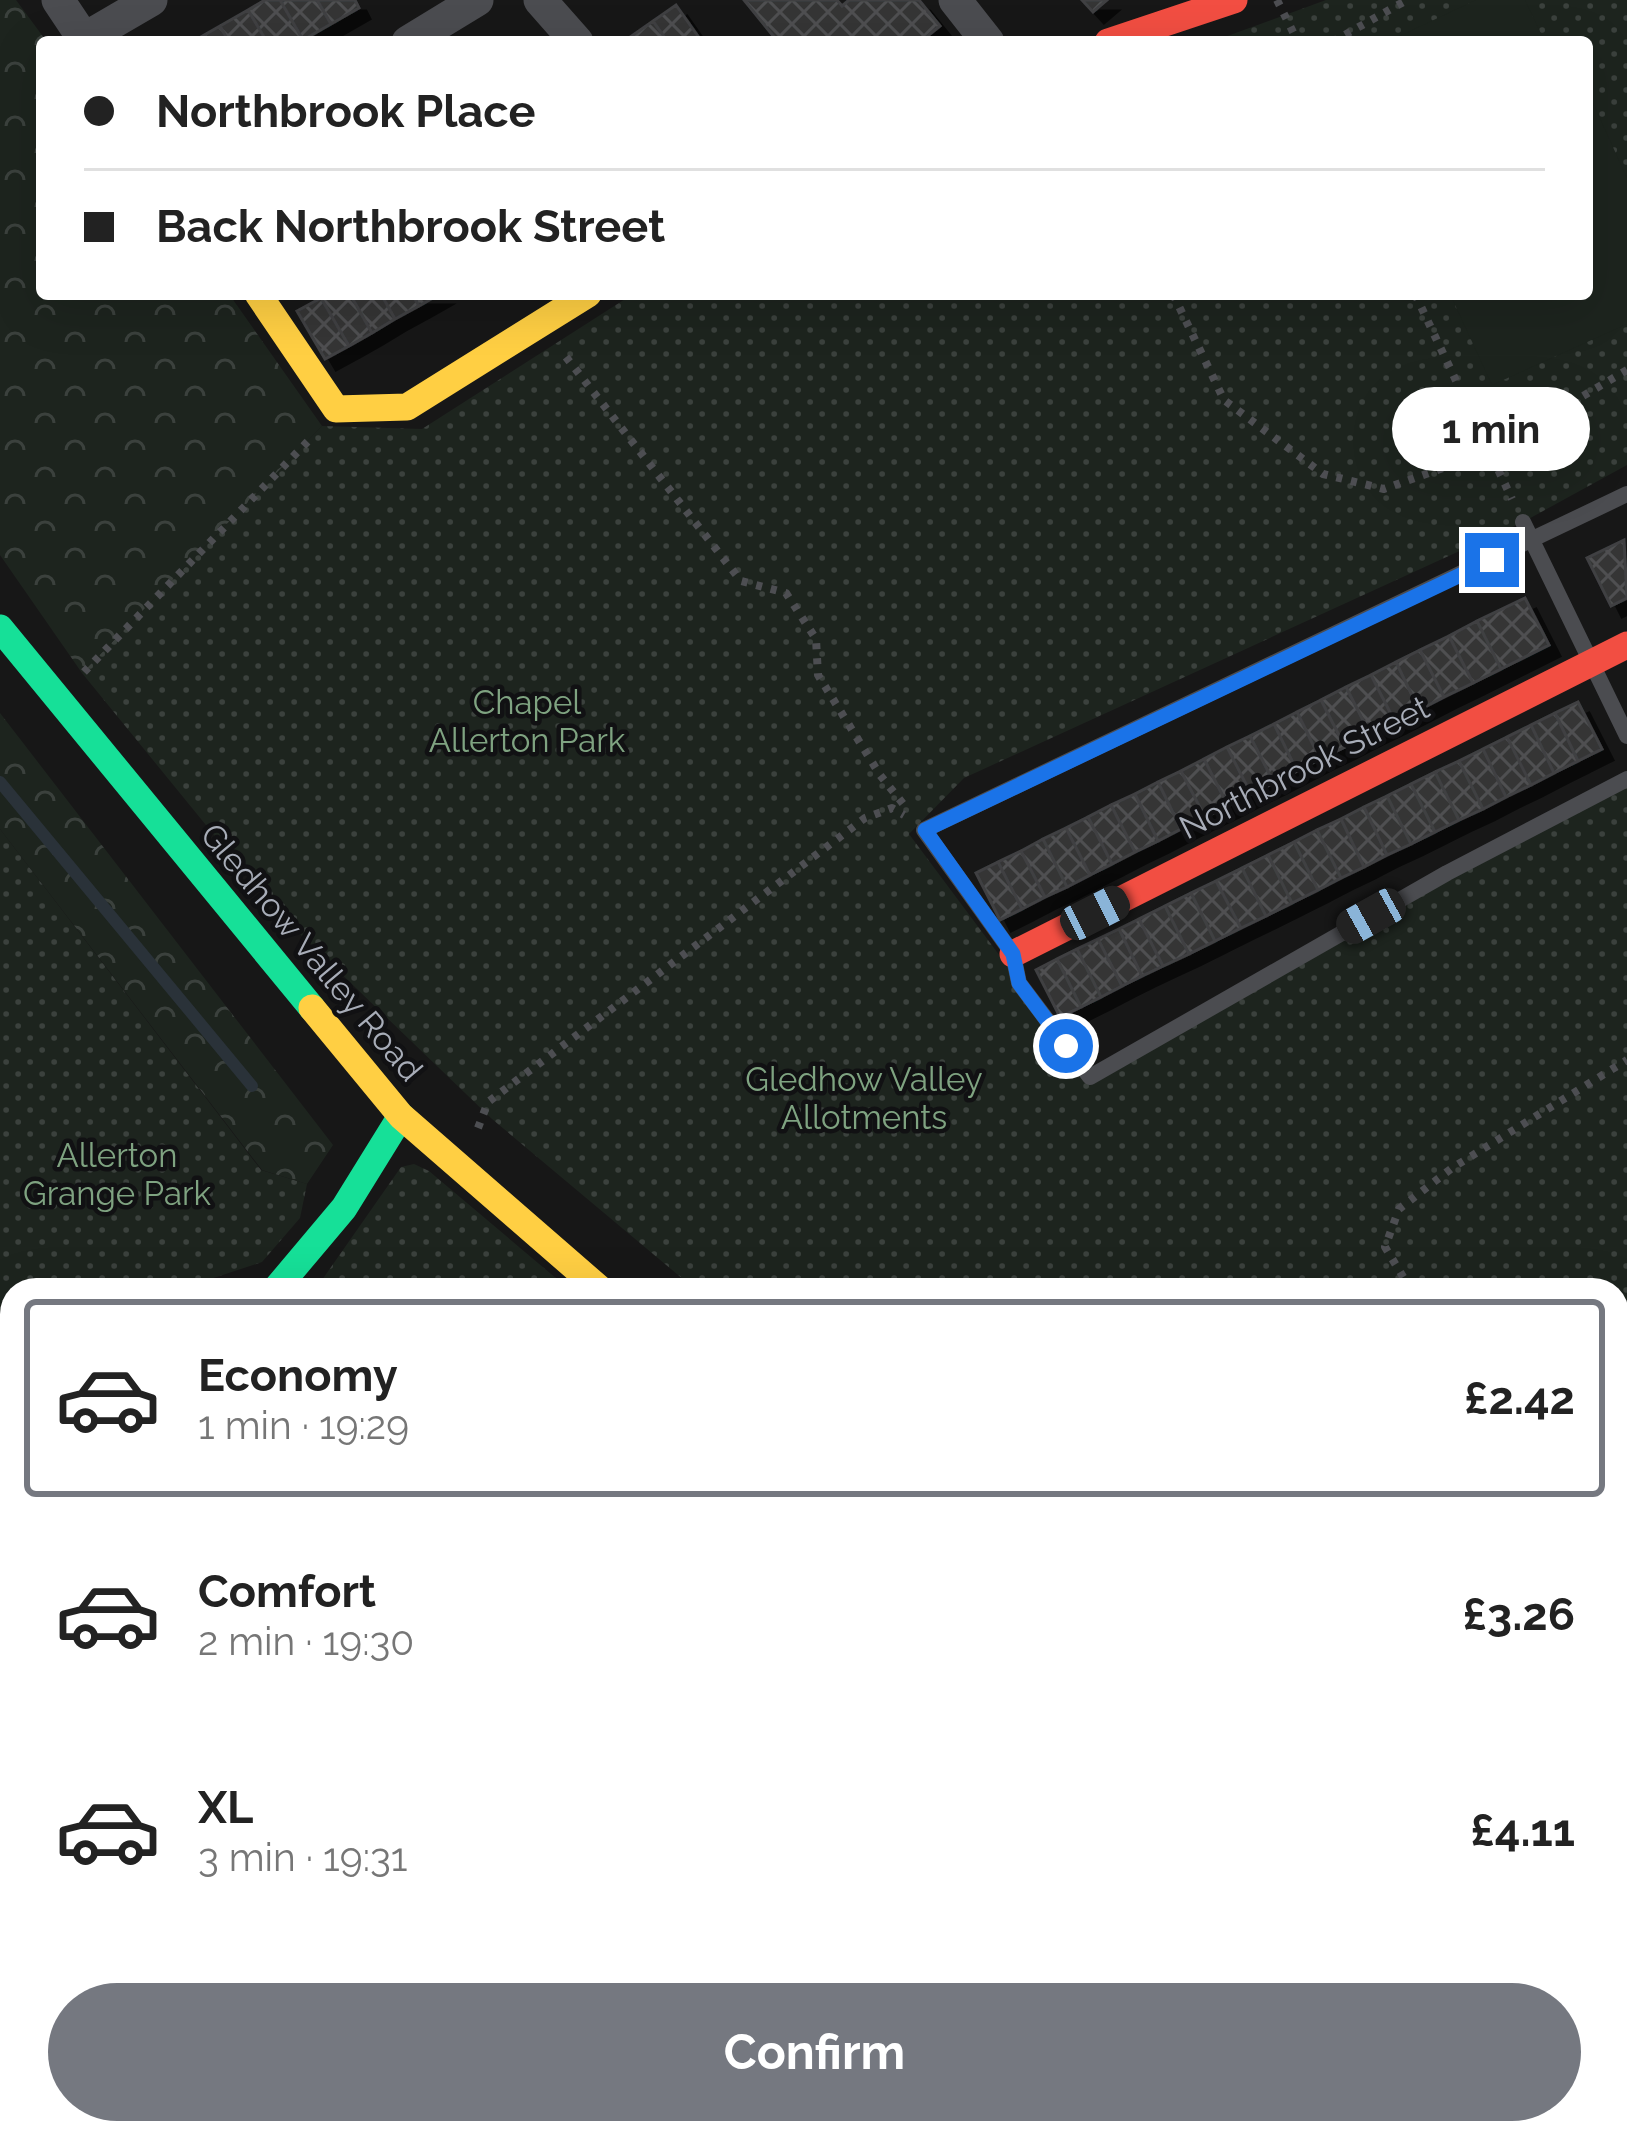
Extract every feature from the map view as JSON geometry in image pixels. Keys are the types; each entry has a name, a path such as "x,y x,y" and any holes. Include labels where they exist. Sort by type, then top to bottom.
{"street":[{"path":"58,0 82,36"},
{"path":"93,36 151,0"},
{"path":"418,36 477,0"},
{"path":"539,0 572,36"},
{"path":"955,0 983,36"},
{"path":"1126,36 1234,0"},
{"path":"264,300 336,409 407,407 578,300"},
{"name":"Gledhow Valley Road","path":"0,628 401,1116 587,1278"},
{"name":"Northbrook Street","path":"1013,954 1627,644"},
{"path":"284,1278 344,1208 401,1116"}],"lane":[{"path":"1627,494 925,830 1013,954 1019,983 1090,1077 1448,873 1627,779"},
{"path":"1523,522 1627,736"}],"path":[{"path":"1277,0 1295,36"},
{"path":"1343,36 1407,0"},
{"path":"1176,300 1224,400 1323,474 1384,489 1488,452 1627,370"},
{"path":"1418,300 1523,522"},
{"path":"540,324 741,580 786,593 816,639 818,675 880,775 925,830"},
{"path":"82,673 336,409"},
{"path":"462,1169 488,1102 865,818 892,808 925,830"},
{"path":"1404,1278 1385,1247 1400,1209 1452,1168 1627,1060"}],"green space":[{"path":"0,0 16,0 43,36 36,36 36,300 233,300 322,426 82,673 0,555"},
{"name":"Chapel Allerton Park","path":"1326,0 1627,0 1627,465 1523,522 964,778 909,834 1090,1077 1627,779 1627,1278 682,1278 492,1119 276,911 82,673 322,426 422,429 624,300 1593,300 1593,36 1227,36"},
{"path":"1476,0 1525,0 1542,36 1400,36"},
{"path":"1593,103 1627,178 1627,324 1492,385 1453,300 1593,300"},
{"path":"0,713 333,1145 307,1184 262,1170 0,829"},
{"name":"Allerton Grange Park","path":"0,829 261,1170 307,1184 300,1218 262,1262 213,1278 0,1278"},
{"path":"414,1164 429,1171 556,1278 323,1278 401,1167"}],"building":[{"path":"265,0 280,0 301,36 263,36 248,10"},
{"path":"280,0 317,0 331,24 301,36"},
{"path":"317,0 355,0 359,8 331,24"},
{"path":"744,0 837,0 842,6 849,0 919,0 940,26 928,36 773,36"},
{"path":"1082,0 1107,0 1093,12"},
{"path":"676,5 698,36 664,36 653,21"},
{"path":"248,10 263,36 226,36 220,26"},
{"path":"653,21 664,36 632,36"},
{"path":"220,26 226,36 202,36"},
{"path":"322,300 353,300 372,333 349,346"},
{"path":"322,300 349,346 325,359 297,311"},
{"path":"353,300 384,300 395,319 372,333"},
{"path":"384,300 416,300 419,306 395,319"},
{"path":"1624,540 1627,598 1611,606 1587,558"},
{"path":"1525,598 1549,645 1501,669 1477,621"},
{"path":"1477,621 1501,669 1473,683 1449,636"},
{"path":"1449,636 1473,683 1444,697 1420,650"},
{"path":"1420,650 1444,697 1419,710 1396,662"},
{"path":"1396,662 1419,710 1395,722 1371,675"},
{"path":"1371,675 1395,722 1370,734 1346,687"},
{"path":"1346,687 1370,734 1345,747 1321,700"},
{"path":"1321,700 1345,747 1320,759 1297,712"},
{"path":"1578,702 1602,749 1578,761 1555,713"},
{"path":"1297,712 1320,759 1297,771 1274,724"},
{"path":"1555,713 1578,761 1554,773 1531,725"},
{"path":"1274,724 1297,771 1274,783 1250,736"},
{"path":"1531,725 1554,773 1531,785 1507,737"},
{"path":"1250,736 1274,783 1251,794 1227,747"},
{"path":"1507,737 1531,785 1506,797 1483,749"},
{"path":"1227,747 1251,794 1228,806 1204,759"},
{"path":"1483,749 1506,797 1483,809 1459,761"},
{"path":"1204,759 1228,806 1205,817 1181,771"},
{"path":"1459,761 1483,809 1459,820 1435,772"},
{"path":"1181,771 1205,817 1181,829 1158,782"},
{"path":"1435,772 1459,820 1435,832 1411,784"},
{"path":"1158,782 1181,829 1158,841 1135,794"},
{"path":"1411,784 1435,832 1411,844 1387,796"},
{"path":"1135,794 1158,841 1135,852 1111,805"},
{"path":"1387,796 1411,844 1387,855 1364,807"},
{"path":"1111,805 1135,852 1112,864 1088,817"},
{"path":"1364,807 1387,855 1364,867 1341,819"},
{"path":"1088,817 1112,864 1090,875 1066,828"},
{"path":"1341,819 1364,867 1341,878 1317,830"},
{"path":"1066,828 1090,875 1067,887 1043,839"},
{"path":"1317,830 1341,878 1318,890 1294,842"},
{"path":"1043,839 1067,887 1045,897 1021,851"},
{"path":"1294,842 1318,890 1292,903 1268,855"},
{"path":"1021,851 1045,897 1022,909 998,862"},
{"path":"1268,855 1292,903 1266,916 1242,868"},
{"path":"998,862 1022,909 1000,920 976,873"},
{"path":"1242,868 1266,916 1241,928 1216,881"},
{"path":"1216,881 1241,928 1215,941 1191,893"},
{"path":"1191,893 1215,941 1189,954 1165,906"},
{"path":"1165,906 1189,954 1163,966 1139,919"},
{"path":"1139,919 1163,966 1142,976 1119,929"},
{"path":"1119,929 1142,976 1122,986 1098,939"},
{"path":"1098,939 1122,986 1101,997 1077,949"},
{"path":"1077,949 1101,997 1081,1007 1057,959"},
{"path":"1057,959 1081,1007 1060,1017 1036,970"}],"waterway":[{"path":"0,782 252,1086"}],"traffic: fast":[{"path":"0,628 312,1008"},
{"path":"285,1278 344,1208 401,1116"}],"traffic: slow":[{"path":"262,300 336,409 407,407 578,300"},
{"path":"312,1008 401,1116 587,1278"}],"traffic: jam":[{"path":"1126,36 1234,0"},
{"path":"1013,954 1627,645"}],"route":[{"path":"1066,1046 1019,983 1013,954 925,830 1492,560"}],"park label":[{"name":"Gledhow Valley Allotments","path":"864,1098"}]}
